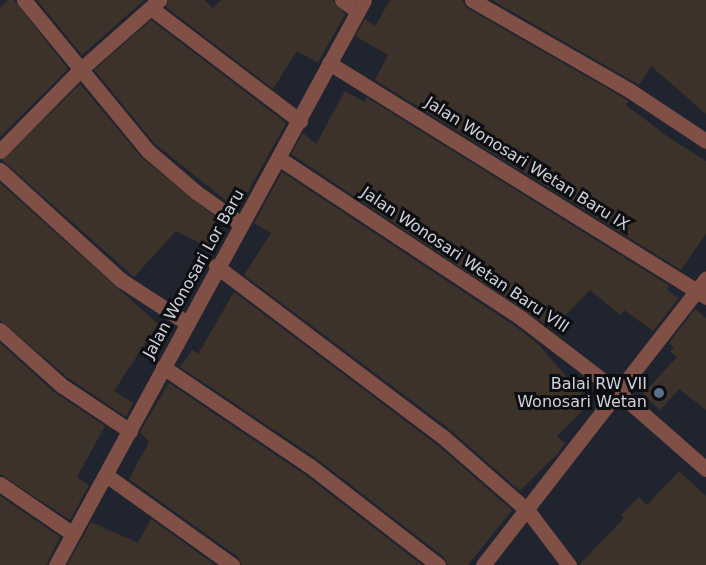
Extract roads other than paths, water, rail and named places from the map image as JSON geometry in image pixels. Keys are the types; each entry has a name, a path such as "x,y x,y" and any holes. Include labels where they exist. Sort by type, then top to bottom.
{"street":[{"path":"24,0 148,151 196,192 242,224"},
{"path":"342,0 361,5"},
{"path":"472,0 629,90 706,141"},
{"path":"0,151 80,70 155,4 300,121"},
{"name":"Jalan Wonosari Lor Baru","path":"56,565 188,323 216,266 280,159 361,5"},
{"name":"Jalan Wonosari Wetan Baru IX","path":"329,63 704,289"},
{"name":"Jalan Wonosari Wetan Baru VIII","path":"280,159 521,318 618,392 706,469"},
{"path":"0,170 121,280 188,323"},
{"path":"216,266 442,436 528,511 569,565"},
{"path":"483,565 528,511 618,392 704,289"},
{"path":"0,330 61,385 130,431"},
{"path":"163,367 310,466 438,565"},
{"path":"106,475 232,565"},
{"path":"0,484 73,534"}],"place":[{"name":"Balai RW VII Wonosari Wetan","path":"659,393"}]}
